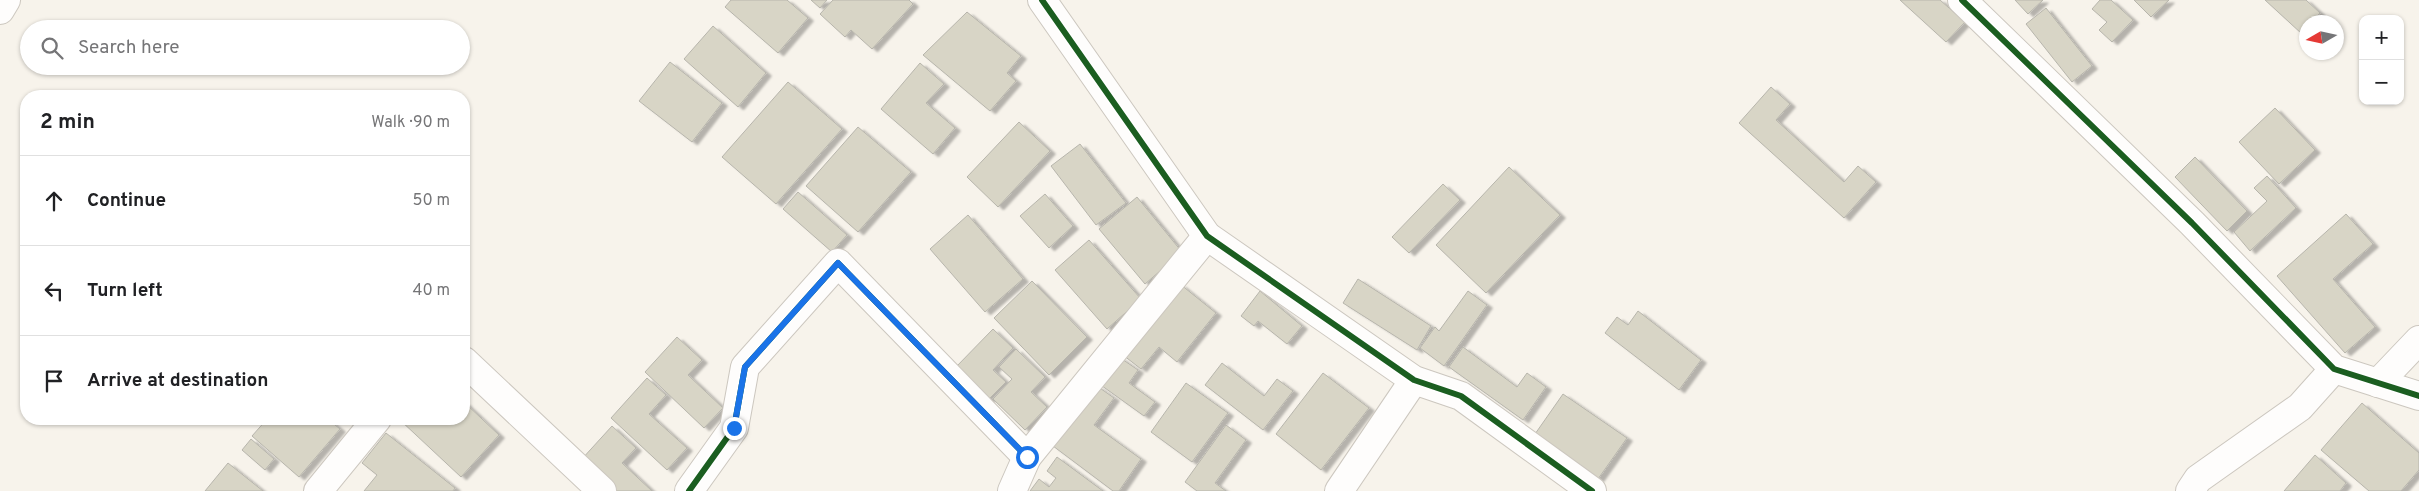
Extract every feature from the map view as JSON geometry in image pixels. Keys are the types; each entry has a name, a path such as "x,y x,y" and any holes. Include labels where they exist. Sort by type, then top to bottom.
{"street":[{"path":"0,10 6,0"},
{"path":"1042,0 1207,236 1414,380 1461,396 1592,491"},
{"path":"1962,0 2192,223 2334,369 2419,396"},
{"path":"1012,491 1027,457 1207,236"},
{"path":"689,491 734,428 745,367 838,263 1027,457"},
{"path":"2378,383 2419,340"},
{"path":"470,367 602,491"},
{"path":"2190,491 2198,479 2300,407 2334,369"},
{"path":"1339,491 1414,380"},
{"path":"318,491 372,425"}],"building":[{"path":"731,0 787,0 808,18 778,53 725,7"},
{"path":"811,0 827,0 820,8"},
{"path":"833,0 909,0 913,4 872,49 851,30 845,37 820,14"},
{"path":"1900,0 1940,0 1965,22 1946,42"},
{"path":"2015,0 2043,0 2028,14"},
{"path":"2100,0 2111,0 2133,20 2112,42 2099,30 2107,22 2092,9"},
{"path":"2134,0 2169,0 2151,17"},
{"path":"2265,0 2306,0 2320,13 2318,15 2299,15 2299,31"},
{"path":"2046,8 2092,66 2072,82 2026,24"},
{"path":"967,12 1021,56 1007,73 1016,81 990,111 923,55"},
{"path":"713,26 766,73 738,107 684,59"},
{"path":"670,62 722,103 692,142 639,101"},
{"path":"920,63 944,84 926,103 955,128 933,154 881,109"},
{"path":"788,82 842,129 776,204 722,157"},
{"path":"1771,87 1790,104 1776,120 1844,182 1858,166 1876,182 1844,218 1739,123"},
{"path":"2275,108 2315,150 2279,184 2239,142"},
{"path":"1019,122 1050,151 998,207 967,177"},
{"path":"858,127 911,172 858,232 806,186"},
{"path":"1080,144 1126,203 1096,225 1051,166"},
{"path":"2195,157 2247,211 2227,231 2175,177"},
{"path":"1509,167 1560,215 1486,293 1436,245"},
{"path":"2267,176 2296,208 2250,251 2234,232 2267,201 2254,188"},
{"path":"1443,184 1460,200 1409,253 1392,237"},
{"path":"798,192 847,235 832,252 783,209"},
{"path":"1045,194 1073,226 1049,248 1020,216"},
{"path":"1137,197 1182,252 1145,284 1099,229"},
{"path":"2346,214 2373,244 2333,279 2375,327 2345,353 2277,276"},
{"path":"968,215 1023,279 985,312 930,249"},
{"path":"1089,240 1141,299 1107,329 1055,270"},
{"path":"1358,279 1431,326 1417,350 1343,303"},
{"path":"1032,281 1087,337 1049,375 994,318"},
{"path":"1180,284 1216,313 1177,362 1159,347 1141,369 1123,355"},
{"path":"1260,291 1302,326 1287,344 1258,321 1254,326 1241,316"},
{"path":"1468,291 1487,305 1444,366 1420,348 1435,327 1439,331"},
{"path":"1638,311 1701,360 1679,390 1605,333 1617,317 1628,325"},
{"path":"993,329 1013,348 993,370 1006,382 988,400 955,368"},
{"path":"677,337 702,360 688,375 723,408 704,428 645,372"},
{"path":"1463,347 1517,387 1527,373 1546,387 1523,420 1449,367"},
{"path":"1016,349 1045,377 1031,392 1047,407 1025,430 993,399 1012,379 999,367"},
{"path":"1119,357 1138,370 1129,383 1155,402 1144,416 1098,383"},
{"path":"1222,363 1264,396 1277,379 1293,391 1263,430 1205,385"},
{"path":"1323,373 1369,408 1321,470 1276,434"},
{"path":"647,378 666,395 649,414 687,448 667,470 611,418"},
{"path":"1186,383 1228,413 1192,462 1151,432"},
{"path":"1097,386 1114,398 1094,425 1141,459 1119,491 1113,491 1053,446"},
{"path":"1563,394 1627,438 1598,479 1535,434"},
{"path":"2362,403 2419,453 2419,470 2401,491 2369,491 2321,450"},
{"path":"470,408 499,435 461,477 405,425 470,425"},
{"path":"262,425 335,425 340,429 299,477 252,436"},
{"path":"1226,425 1246,440 1215,483 1226,491 1197,491 1185,482"},
{"path":"612,426 636,448 622,463 652,491 616,491 581,460"},
{"path":"386,433 455,488 453,491 364,491 377,475 362,463"},
{"path":"251,439 274,459 265,470 242,450"},
{"path":"2315,455 2346,483 2340,491 2284,491"},
{"path":"1057,457 1103,491 1030,491 1039,479 1049,487 1056,478 1047,471"},
{"path":"228,463 263,491 205,491"}],"cycle path":[{"path":"1042,0 1207,236 1414,380 1461,396 1592,491"},
{"path":"1962,0 2192,223 2334,369 2419,396"},
{"path":"689,491 734,428 745,367 838,263 1027,457"}],"route":[{"path":"734,428 745,367 838,263 1027,457"}]}
